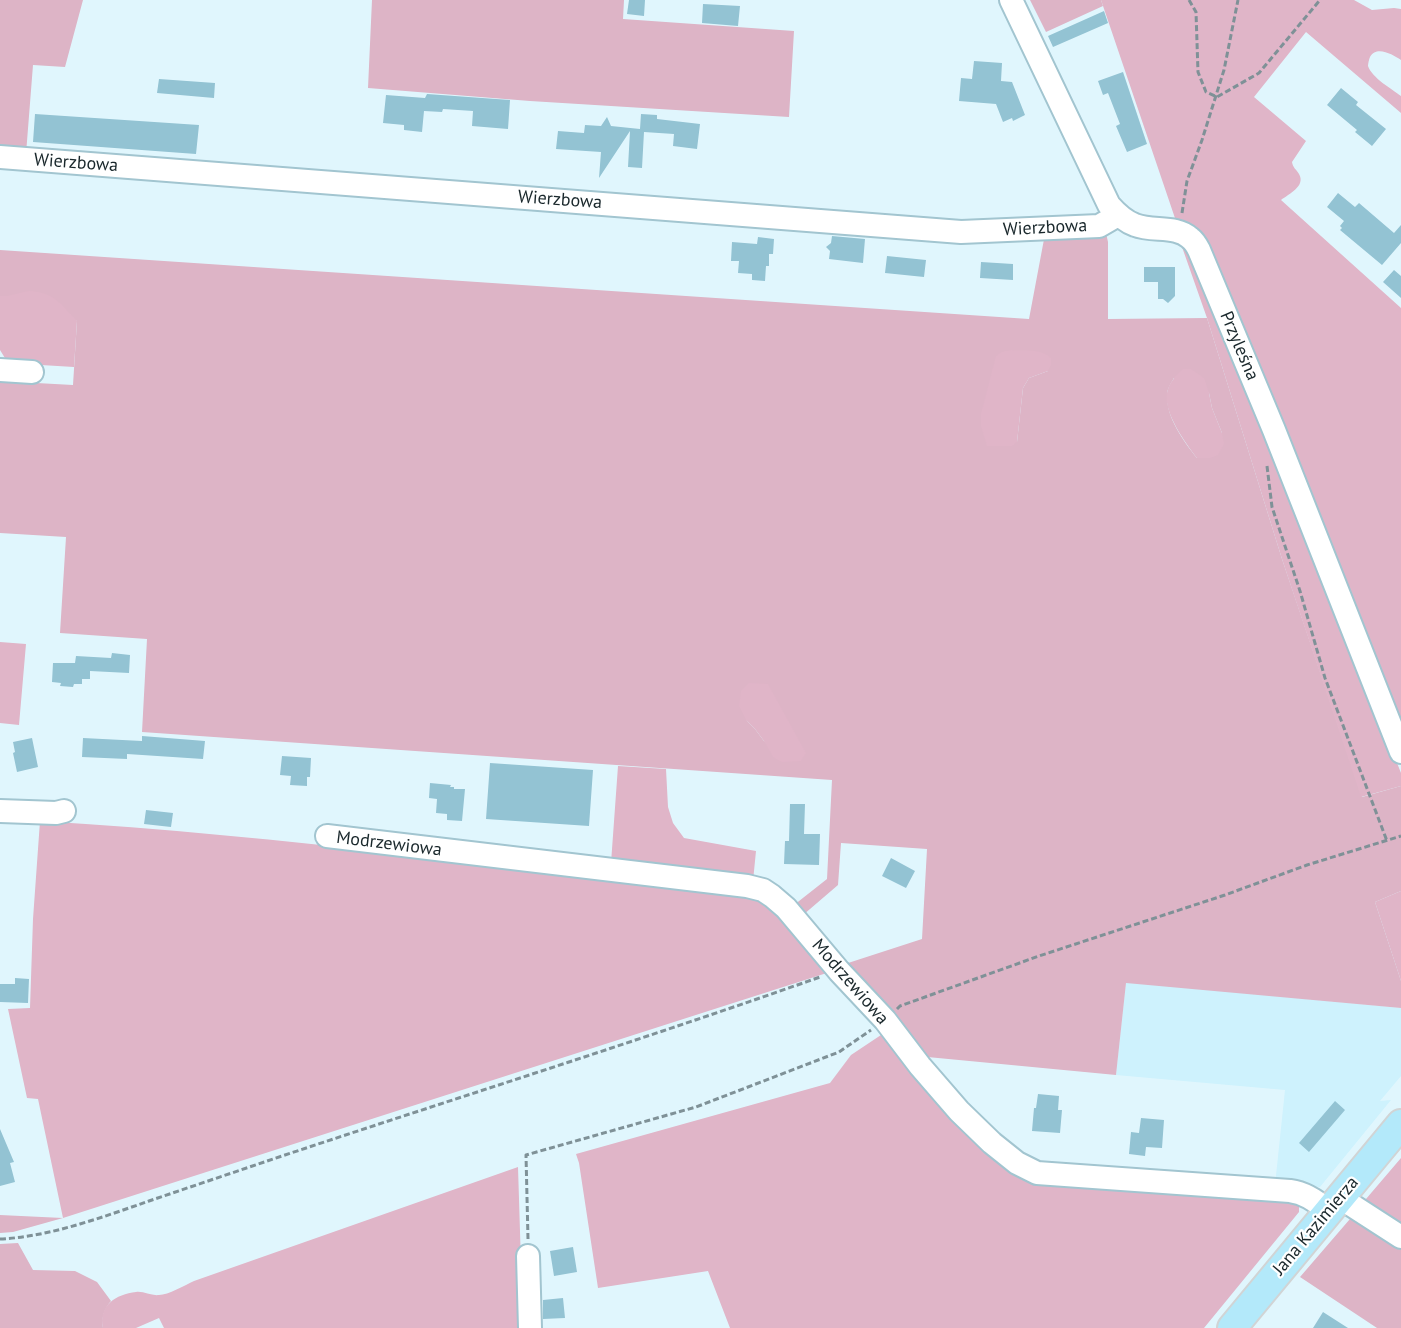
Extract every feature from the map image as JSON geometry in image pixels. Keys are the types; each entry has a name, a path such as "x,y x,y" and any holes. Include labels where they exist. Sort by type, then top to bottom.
{"main road":[{"name":"Jana Kazimierza","path":"1239,1325 1334,1204 1401,1124"}],"street":[{"path":"1011,0 1108,205 1118,215 1135,225 1182,233"},
{"name":"Wierzbowa","path":"0,157 961,232 1099,225 1118,215"},
{"name":"Przyleśna","path":"1182,233 1191,239 1204,260 1401,752"},
{"path":"0,370 32,372"},
{"path":"0,811 56,813 64,811"},
{"name":"Modrzewiowa","path":"327,836 763,890 786,908 839,971 885,1020 920,1066 959,1111 1017,1163 1037,1173 1290,1191 1305,1195 1320,1204 1334,1204 1401,1238"},
{"path":"528,1256 530,1328"}],"path":[{"path":"1189,0 1196,12 1198,72 1206,92 1216,97"},
{"path":"1182,233 1182,211 1187,181 1224,70 1238,0"},
{"path":"1216,97 1259,73 1320,0"},
{"path":"1267,461 1272,507 1300,591 1325,678 1387,841"},
{"path":"528,1256 526,1155 696,1107 839,1052 885,1020 900,1006 1039,956 1225,896 1307,865 1401,836"},
{"path":"0,1239 19,1238 94,1221 202,1183 705,1018 839,971"}],"shaded area":[{"path":"0,0 83,0 65,67 33,65 26,154 0,152"},
{"path":"372,0 624,0 623,19 794,31 789,117 530,101 368,88"},
{"path":"1030,0 1101,0 1103,6 1046,32"},
{"path":"1101,0 1354,0 1372,10 1401,9 1401,60 1381,51 1373,53 1368,66 1378,79 1401,96 1401,113 1306,32 1254,97 1306,141 1292,162 1301,178 1300,182 1296,189 1281,200 1401,308 1401,732 1178,227"},
{"path":"1106,233 1108,319 1207,318 1282,559 1362,797 1401,786 1401,891 1375,902 1401,981 1401,1008 1126,983 1116,1075 917,1056 845,964 922,939 927,849 841,843 838,885 803,915 794,905 827,879 832,780 142,732 147,639 60,633 66,537 0,533 0,381 73,385 77,321 7,296 0,296 0,250 1029,319 1045,234","holes":["996,356 1048,371 1029,378 1023,388 1017,442","1174,378 1209,393 1222,433 1197,458 1182,437 1169,412 1167,403 1169,386","746,720 801,761 764,741"]},
{"path":"1182,247 1191,247 1401,773 1401,786 1361,797"},
{"path":"29,291 51,296 77,321 74,367 8,363 0,350 0,296"},
{"path":"1011,350 1042,353 1051,358 1051,365 1048,371 1029,378 1023,388 1017,442 1012,446 987,446 981,426 981,414 996,356"},
{"path":"1183,369 1191,369 1204,378 1222,433 1224,444 1218,455 1210,458 1197,458 1176,427 1168,409 1168,390"},
{"path":"0,642 26,644 19,725 0,723"},
{"path":"749,683 768,684 806,753 801,761 782,762 773,757 764,741 746,720 739,706 741,691"},
{"path":"618,766 666,769 668,807 673,823 684,838 756,851 753,881 611,863"},
{"path":"40,821 314,844 769,897 833,971 63,1218 38,1099 27,1098 8,1009 30,1008"},
{"path":"1401,891 1401,981 1375,902"},
{"path":"1126,982 1401,1008 1401,1076 1380,1101 1391,1100 1320,1187 1275,1185 1285,1090 1116,1075"},
{"path":"884,1033 1022,1177 1295,1199 1299,1212 1204,1328 730,1328 708,1271 598,1288 576,1154 830,1083 851,1055"},
{"path":"1401,1158 1401,1233 1360,1206"},
{"path":"518,1167 523,1328 164,1328 159,1318 136,1328 103,1328 103,1313 106,1307 122,1295 142,1292 163,1295 194,1281"},
{"path":"1356,1212 1401,1243 1401,1328 1377,1328 1300,1277"},
{"path":"0,1215 63,1218 13,1232 0,1233"},
{"path":"18,1243 33,1270 75,1271 97,1282 111,1301 104,1314 103,1328 0,1328 0,1244"}],"building":[{"path":"629,0 645,0 644,16 627,14"},
{"path":"703,4 740,6 738,26 702,23"},
{"path":"1104,11 1108,23 1053,47 1048,36"},
{"path":"974,61 1002,63 1001,81 1012,82 1025,115 1013,121 1012,118 1003,122 996,104 959,101 961,78 972,79"},
{"path":"1123,72 1147,144 1127,152 1116,126 1120,124 1108,93 1103,95 1098,81"},
{"path":"159,79 215,83 214,98 157,93"},
{"path":"1341,88 1358,102 1356,105 1386,129 1372,146 1327,105"},
{"path":"427,94 510,100 508,129 472,126 473,111 443,109 442,112 424,111 422,132 404,130 404,125 383,123 386,95 425,98"},
{"path":"35,114 199,125 196,154 33,142"},
{"path":"641,114 657,115 657,119 700,124 697,149 673,146 674,134 644,132 642,168 628,167 630,131 599,178 601,152 556,149 558,131 584,133 585,125 601,126 607,117 611,126 640,129"},
{"path":"1338,193 1355,207 1359,203 1394,233 1401,225 1401,243 1382,265 1340,230 1344,221 1327,207"},
{"path":"832,236 865,239 863,263 829,259 830,251 826,247 831,243"},
{"path":"758,237 774,239 773,254 769,254 769,266 766,266 765,281 752,280 752,274 738,273 739,261 731,261 732,242 757,244"},
{"path":"887,256 926,260 924,277 885,273"},
{"path":"981,262 1013,264 1013,280 980,278"},
{"path":"1144,267 1175,267 1175,296 1168,303 1163,299 1158,299 1158,282 1144,282"},
{"path":"1394,270 1401,276 1401,298 1383,282"},
{"path":"112,653 130,655 129,673 90,671 90,679 82,679 82,684 74,684 73,687 60,686 61,683 52,682 53,663 75,663 76,656 111,658"},
{"path":"142,736 205,741 203,759 127,754 127,759 82,757 83,738 142,741"},
{"path":"32,738 38,767 17,772 13,742"},
{"path":"282,756 311,758 307,786 290,785 291,776 280,775"},
{"path":"490,763 593,770 589,826 486,819"},
{"path":"430,783 451,785 450,787 454,789 465,789 462,821 447,820 447,814 436,813 437,799 429,798"},
{"path":"790,804 805,804 804,834 820,834 819,865 784,864 785,841 789,841"},
{"path":"146,810 173,813 171,827 144,824"},
{"path":"891,858 915,871 906,888 882,876"},
{"path":"15,978 29,979 28,1003 0,1002 0,984 15,984"},
{"path":"1038,1094 1059,1096 1058,1110 1062,1110 1060,1133 1032,1131"},
{"path":"1335,1101 1345,1110 1309,1152 1299,1143"},
{"path":"1141,1118 1164,1120 1162,1148 1146,1147 1145,1156 1129,1154 1131,1132 1139,1133"},
{"path":"0,1129 14,1162 10,1163 15,1182 0,1186"},
{"path":"573,1247 577,1272 554,1276 550,1251"},
{"path":"563,1298 565,1318 543,1319 543,1300"},
{"path":"1323,1312 1348,1328 1313,1328"}]}
